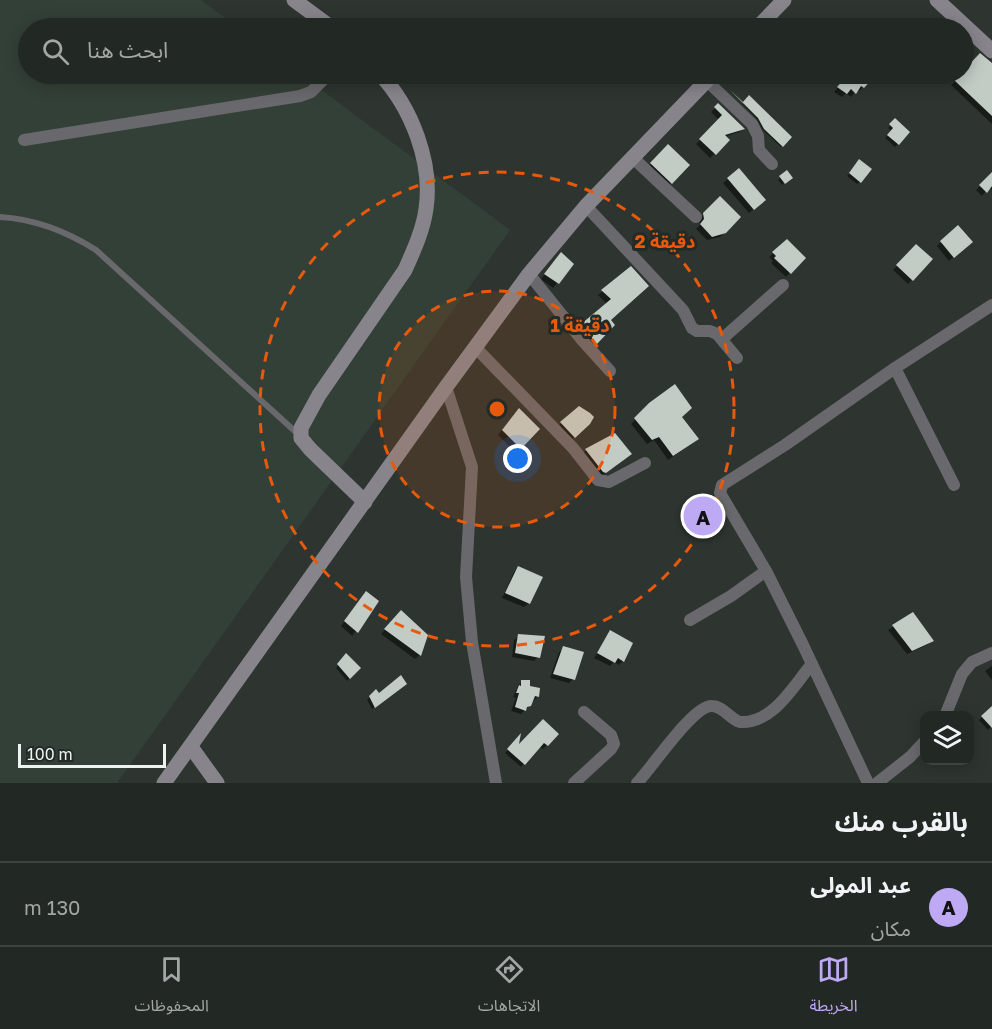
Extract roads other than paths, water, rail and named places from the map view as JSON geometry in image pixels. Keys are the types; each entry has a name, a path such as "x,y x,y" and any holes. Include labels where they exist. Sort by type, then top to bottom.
{"main road":[{"path":"294,0 318,18"},
{"path":"766,18 784,0"},
{"path":"937,0 956,18"},
{"path":"974,34 992,51"},
{"path":"364,502 310,449 301,438 301,428 319,396 405,270 414,250 426,209 428,185 418,140 408,114 389,84"},
{"path":"164,783 529,274 586,206 702,84"},
{"path":"191,747 217,783"}],"street":[{"path":"24,140 300,96 311,92 319,84"},
{"path":"715,84 752,124 758,136 759,150 772,164"},
{"path":"632,157 696,217"},
{"path":"586,206 682,310 693,328 697,331 713,332 722,339 737,358"},
{"path":"529,274 610,371"},
{"path":"722,339 783,285"},
{"path":"868,783 766,571 720,493 722,485 992,305"},
{"path":"476,348 573,448 598,480 609,482 645,463"},
{"path":"895,368 954,485"},
{"path":"446,387 471,467 466,577 472,642 496,783"},
{"path":"690,620 731,596 766,571"},
{"path":"947,711 962,674 972,662 992,653"},
{"path":"637,783 682,728 703,708 711,706 719,708 740,723 764,717 773,710 812,664"},
{"path":"574,783 614,744 611,735 584,712"},
{"path":"877,783 920,746"}],"lane":[{"path":"0,217 24,219 52,227 96,250 301,438"}],"place":[{"name":"عبد المولى","path":"703,516"}]}
